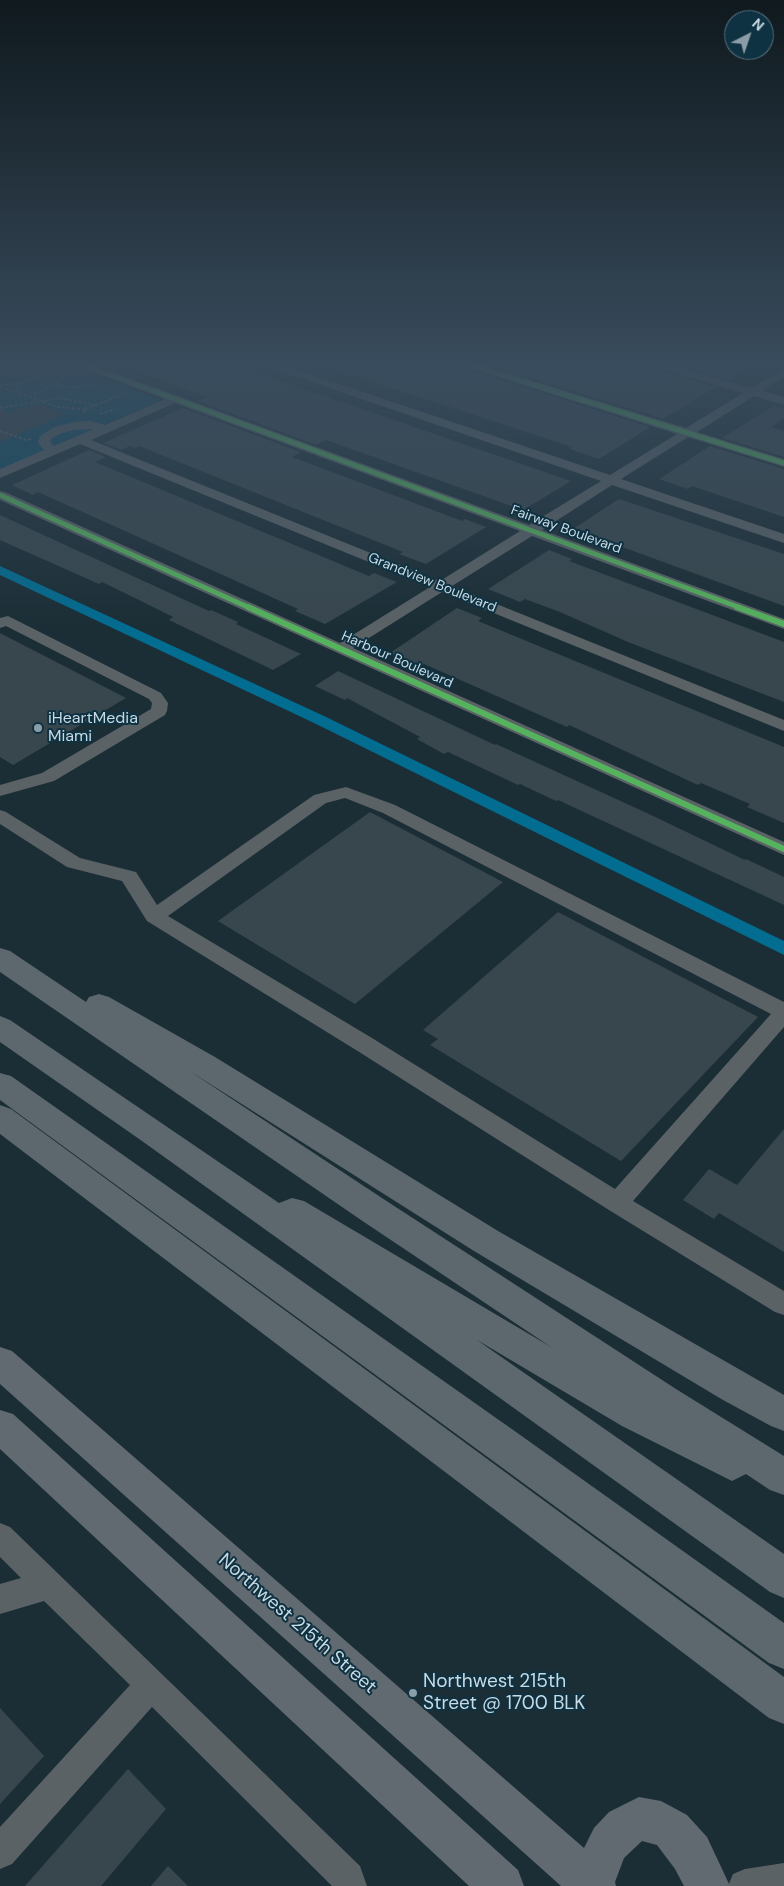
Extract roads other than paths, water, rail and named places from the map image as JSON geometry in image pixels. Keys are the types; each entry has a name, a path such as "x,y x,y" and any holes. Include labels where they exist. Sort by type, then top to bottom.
{"highway":[{"path":"0,946 204,1065 486,1242 727,1383 784,1414"},
{"path":"0,958 382,1216 663,1401 784,1476"},
{"path":"0,1027 784,1578"},
{"path":"0,1084 503,1444 784,1648"},
{"path":"0,1117 784,1703"},
{"path":"152,1132 230,1168 291,1210 485,1327 635,1414 784,1490"}],"main road":[{"name":"Northwest 215th Street","path":"0,1362 592,1885"},
{"path":"0,1426 502,1886"},
{"path":"592,1885 612,1839 624,1827 639,1819 656,1821 672,1830 691,1853 708,1886"}],"street":[{"path":"0,474 48,454"},
{"name":"Grandview Boulevard","path":"116,454 784,726"},
{"name":"Fairway Boulevard","path":"325,454 784,624"},
{"path":"541,454 784,532"},
{"path":"545,454 784,539"},
{"path":"342,649 653,454"},
{"path":"755,454 784,463"},
{"name":"Harbour Boulevard","path":"0,495 784,848"},
{"path":"0,622 8,621 155,696 160,702 159,711 48,777 0,791"},
{"path":"154,916 320,799 346,792 389,809 784,1012 617,1203"},
{"path":"0,816 74,863 129,876 154,916 364,1044 617,1203 784,1304"},
{"path":"0,1537 348,1878 350,1886"},
{"path":"0,1599 49,1585"},
{"path":"0,1852 151,1685"},
{"path":"745,1886 784,1880"}],"waterway":[{"path":"0,570 318,719 784,949"}],"place":[{"name":"iHeartMedia Miami","path":"38,728"},
{"name":"Northwest 215th Street @ 1700 BLK","path":"413,1693"}]}
